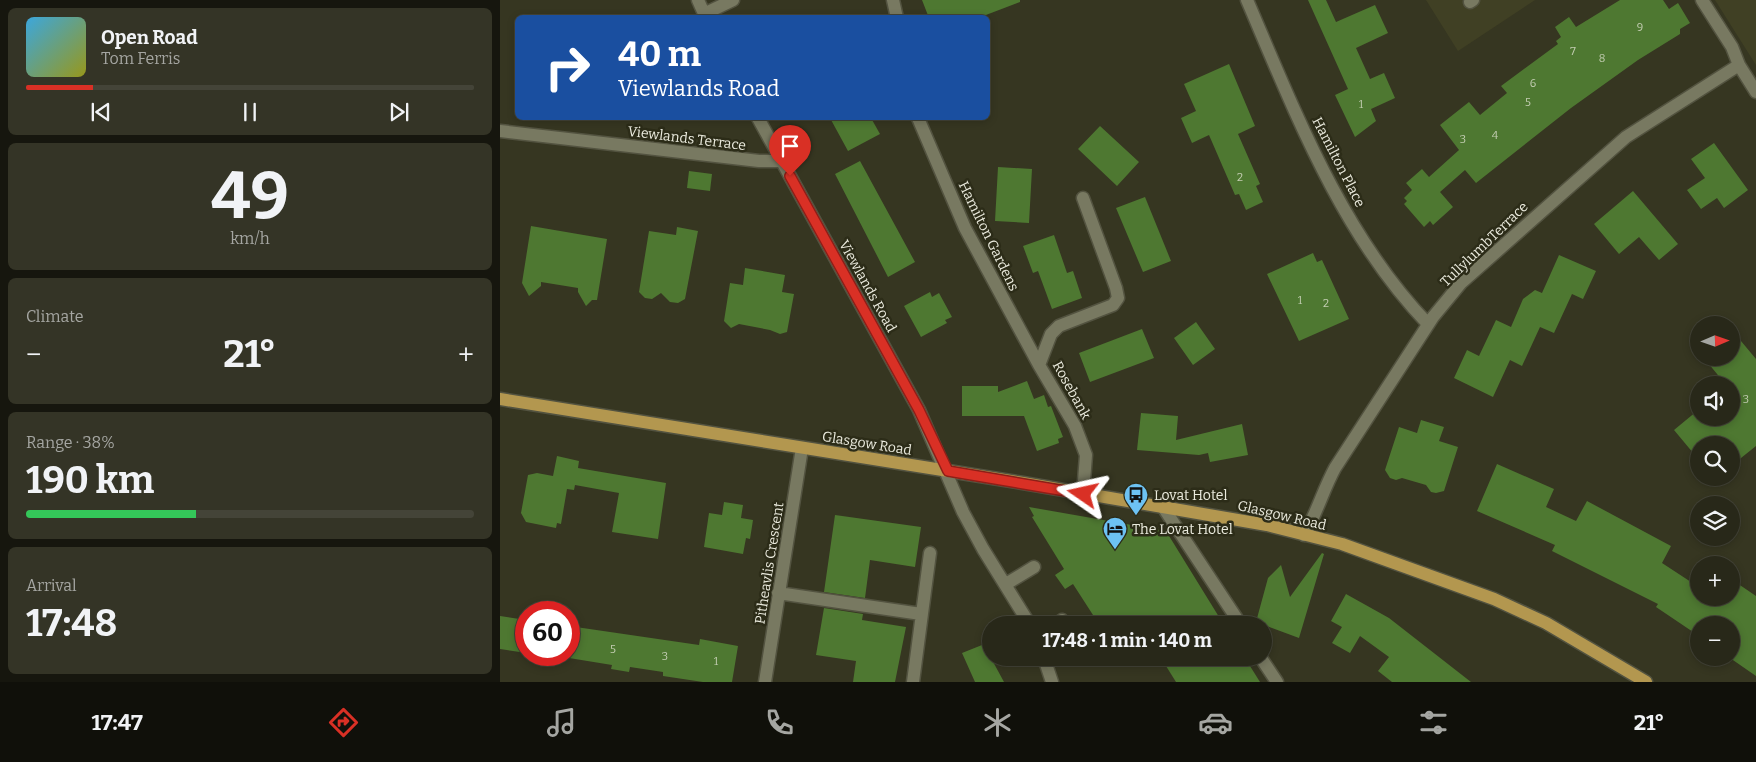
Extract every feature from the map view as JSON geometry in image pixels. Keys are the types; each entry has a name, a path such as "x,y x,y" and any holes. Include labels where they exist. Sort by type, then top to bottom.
{"main road":[{"name":"Glasgow Road","path":"500,398 1163,507 1267,525 1304,534 1400,564 1494,598 1546,623 1646,682"}],"street":[{"path":"698,0 705,15"},
{"path":"707,15 733,0"},
{"path":"893,0 896,15"},
{"name":"Hamilton Place","path":"1247,0 1338,200 1404,299 1428,324"},
{"path":"1702,0 1732,47 1739,65 1756,92"},
{"name":"TullylumbTerrace","path":"1304,534 1314,518 1330,476 1428,324 1461,283 1626,137 1739,65"},
{"name":"Viewlands Road","path":"759,120 919,410 948,471 963,512 983,549 1025,616"},
{"name":"Hamilton Gardens","path":"919,120 965,228 1039,365"},
{"name":"Viewlands Terrace","path":"500,131 759,161 781,161"},
{"name":"Rosebank","path":"1083,198 1118,298 1113,305 1059,326 1051,334 1039,365 1075,426 1086,455 1083,494"},
{"name":"Pitheavlis Crescent","path":"765,682 802,448"},
{"path":"1163,507 1235,616"},
{"path":"913,682 930,553"},
{"path":"1006,584 1034,567"},
{"path":"778,593 921,614"},
{"path":"1047,666 1052,682"},
{"path":"1267,666 1277,682"}],"shaded area":[{"path":"1426,0 1535,0 1458,51"},
{"path":"1715,0 1756,0 1756,65"}],"building":[{"path":"922,0 1020,0 1020,2 986,15 928,15"},
{"path":"1308,0 1326,0 1336,22 1375,5 1388,33 1356,48 1370,79 1384,73 1395,98 1371,109 1376,121 1355,137 1335,95 1348,89"},
{"path":"1620,0 1663,0 1669,9 1678,3 1690,23 1680,29 1680,34 1638,60 1571,108 1476,183 1465,170 1440,192 1453,207 1433,225 1430,221 1424,227 1404,204 1407,201 1404,198 1412,190 1406,183 1422,169 1429,177 1459,150 1440,125 1469,102 1480,115 1507,93 1501,86 1558,44 1556,41 1561,37 1555,27 1569,17 1576,27"},
{"path":"1229,64 1255,126 1238,134 1260,184 1256,186 1263,202 1246,210 1239,194 1235,195 1209,135 1192,143 1181,118 1196,111 1184,84"},
{"path":"831,120 872,120 880,134 848,151"},
{"path":"1100,126 1139,162 1117,186 1078,149"},
{"path":"1714,143 1748,190 1724,208 1717,198 1701,209 1687,190 1705,178 1691,159"},
{"path":"860,161 915,262 888,277 835,174"},
{"path":"998,167 1032,169 1029,223 995,221"},
{"path":"689,171 712,174 710,191 687,188"},
{"path":"1633,191 1678,244 1659,260 1639,237 1619,254 1594,224"},
{"path":"1145,197 1171,261 1143,272 1116,208"},
{"path":"531,226 607,239 597,300 592,300 586,306 578,292 578,288 541,282 541,286 529,296 522,283"},
{"path":"677,227 698,231 685,299 678,303 670,302 661,293 652,299 645,298 639,292 649,231 676,235"},
{"path":"1054,235 1067,273 1073,271 1082,298 1052,309 1038,271 1033,273 1023,246"},
{"path":"1313,253 1317,262 1322,260 1349,319 1299,341 1267,274"},
{"path":"1559,255 1596,271 1583,299 1572,294 1554,333 1540,327 1522,366 1510,360 1493,397 1454,378 1467,350 1479,356 1496,320 1511,327 1523,299 1535,290 1542,293"},
{"path":"745,268 785,275 782,292 794,294 787,332 780,334 770,330 739,324 731,328 724,321 730,283 743,285"},
{"path":"930,292 932,297 939,293 952,317 945,320 947,323 921,337 904,306"},
{"path":"1196,322 1215,349 1193,365 1174,338"},
{"path":"1142,329 1154,358 1090,382 1079,353"},
{"path":"1740,340 1756,359 1756,446 1740,459 1740,436 1690,436 1690,449 1674,430 1690,417 1690,426 1740,426 1740,376 1719,376 1711,366 1740,366"},
{"path":"1027,381 1034,399 1044,395 1048,407 1051,406 1063,437 1058,439 1059,443 1037,451 1024,416 962,416 962,386 998,386 998,392"},
{"path":"1141,413 1178,416 1176,440 1242,424 1248,455 1210,462 1208,453 1199,455 1137,450"},
{"path":"1421,420 1444,427 1439,441 1458,447 1444,491 1431,492 1426,485 1402,478 1396,480 1390,478 1385,470 1399,427 1417,433"},
{"path":"557,456 579,461 578,468 666,483 658,539 612,532 619,493 575,485 574,490 567,489 561,524 557,523 556,528 526,522 521,513 528,475 537,473 553,476"},
{"path":"1497,464 1554,489 1546,507 1576,521 1587,501 1671,546 1662,563 1690,581 1690,606 1740,606 1740,585 1756,596 1756,676 1740,665 1740,616 1690,616 1690,630 1656,607 1658,604 1552,551 1555,545 1477,511"},
{"path":"724,502 743,505 741,518 753,520 750,539 746,538 743,554 704,547 709,513 722,515"},
{"name":"The Lovat Hotel","path":"1029,507 1166,531 1218,616 1092,616 1073,584 1065,589 1055,575 1064,569 1032,517 1034,516"},
{"path":"835,515 921,527 915,567 870,560 865,598 824,592"},
{"path":"1322,553 1324,554 1299,638 1272,628 1272,616 1258,616 1268,578 1281,565 1290,597"},
{"path":"1346,594 1389,618 1471,682 1392,682 1378,671 1389,657 1360,636 1350,653 1332,643 1342,627 1331,621"},
{"path":"824,608 863,614 862,620 906,627 895,682 853,682 856,661 816,655"},
{"path":"500,616 515,618 515,651 500,649"},
{"path":"580,628 699,645 700,639 738,646 732,682 703,682 663,676 663,672 630,667 629,672 611,669 612,665 580,660"},
{"path":"982,645 982,666 995,666 1004,682 975,682 962,653"},
{"path":"1166,666 1250,666 1260,682 1176,682"}],"place":[{"name":"Lovat Hotel","path":"1136,516"},
{"name":"The Lovat Hotel","path":"1115,550"}],"route":[{"path":"790,176 919,410 948,471 1083,494"}]}
